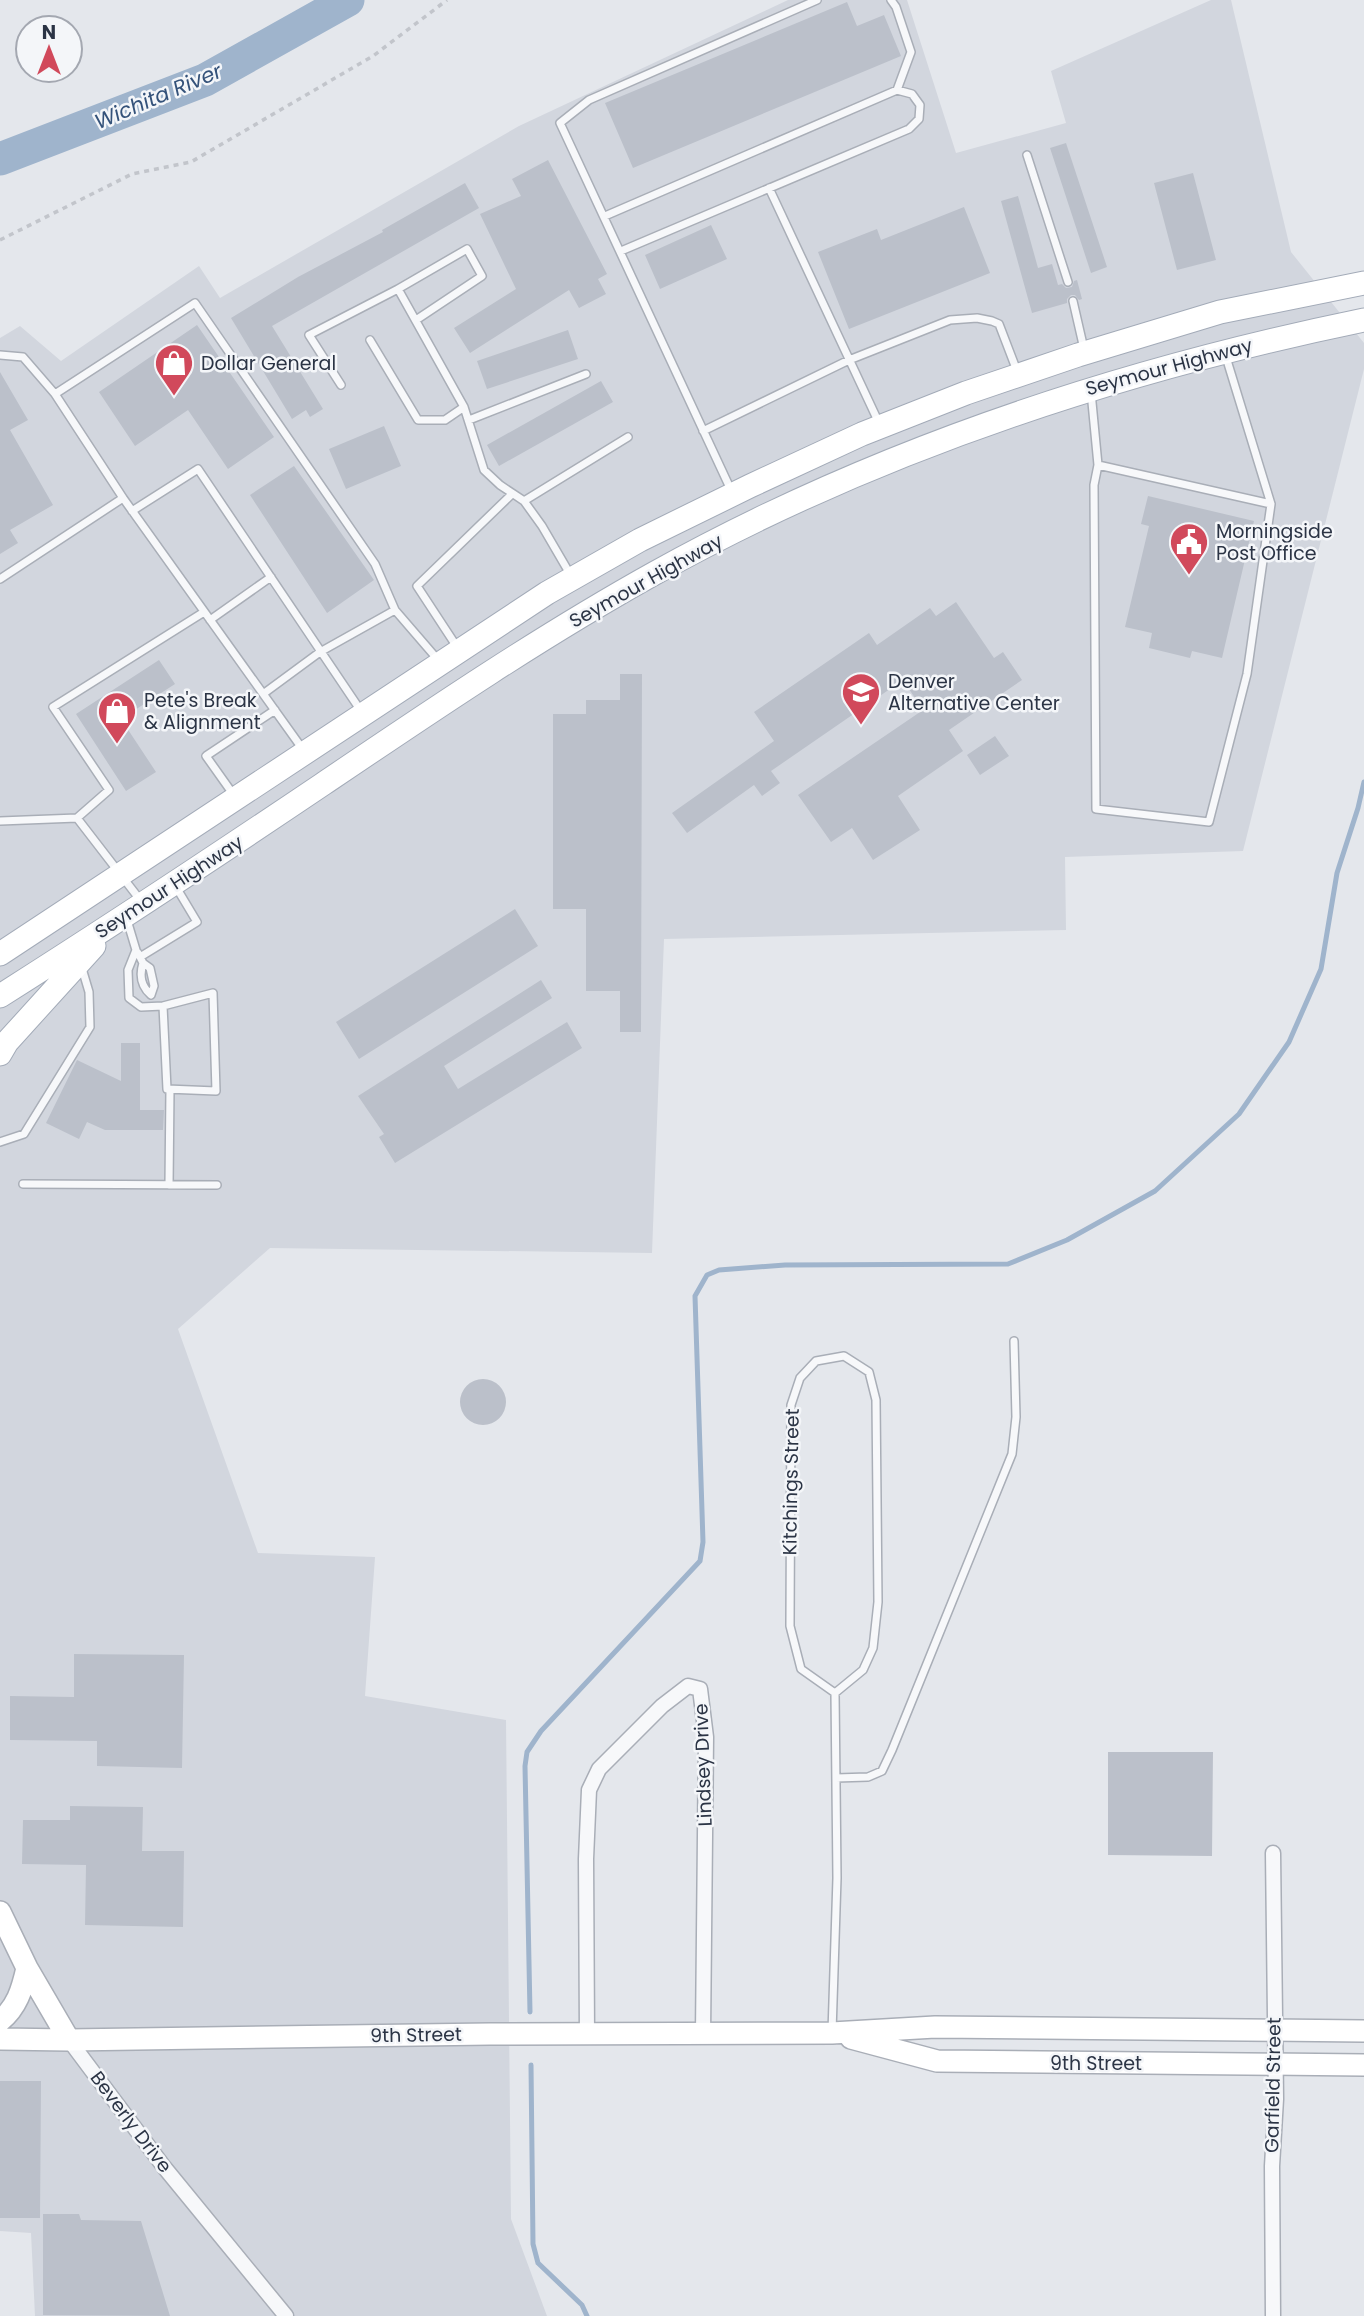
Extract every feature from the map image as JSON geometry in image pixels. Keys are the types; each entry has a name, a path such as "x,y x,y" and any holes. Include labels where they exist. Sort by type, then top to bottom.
{"main road":[{"name":"Seymour Highway","path":"0,954 449,656 572,578 732,494 880,427 1019,375 1220,312 1364,283"},
{"path":"1220,312 1224,351"},
{"name":"Seymour Highway","path":"0,996 561,628 678,561 801,500 872,467 941,440 1090,388 1224,351 1364,320"},
{"path":"1085,353 1090,388"},
{"path":"925,409 941,440"},
{"path":"662,529 678,561"},
{"path":"402,687 425,715"},
{"path":"0,1054 80,961 127,915"},
{"path":"0,938 43,925"}],"street":[{"name":"Lindsey Drive","path":"587,2034 586,1859 589,1790 598,1769 662,1706 688,1686 700,1689 706,1737 703,2034"},
{"name":"Garfield Street","path":"1273,1853 1276,2031 1272,2166 1273,2316"},
{"name":"Beverly Drive","path":"0,1912 27,1968 69,2040 164,2167 286,2316"},
{"path":"0,2021 10,2013 22,1992 27,1968"},
{"name":"9th Street","path":"0,2039 832,2033 935,2027 1364,2031"},
{"name":"9th Street","path":"832,2033 937,2062 1364,2065"}],"lane":[{"path":"732,494 560,123 589,100 817,0"},
{"path":"891,0 896,6 911,52 897,90"},
{"path":"605,216 897,90 912,94 920,105 919,119 909,129 621,251"},
{"path":"1027,155 1068,282"},
{"path":"769,188 880,427"},
{"path":"341,385 309,335 398,289 467,249 482,276 416,320"},
{"path":"398,289 464,407 484,470 524,501 572,578"},
{"path":"1073,301 1085,353"},
{"path":"55,394 195,303 376,564 395,610 449,656"},
{"path":"703,431 849,360 950,320 977,318 999,324 1019,375"},
{"path":"370,340 418,420 445,420 464,407"},
{"path":"1090,388 1098,465 1094,485 1096,809 1209,822 1247,674 1271,504 1224,351"},
{"path":"0,355 23,357 55,394 132,511 304,752"},
{"path":"469,420 586,374"},
{"path":"524,501 628,437"},
{"path":"1098,465 1271,504"},
{"path":"132,511 198,469 363,713"},
{"path":"449,656 417,586 512,494"},
{"path":"0,579 123,498"},
{"path":"210,620 271,577"},
{"path":"263,694 320,652 395,610"},
{"path":"0,821 77,818 108,790 53,707 204,611"},
{"path":"235,797 206,756 275,710"},
{"path":"77,818 119,874 139,957 143,988 151,995 152,1006"},
{"path":"163,1006 167,1089 216,1091 212,993 163,1006 141,1007 129,998 128,970 139,957 197,922 174,884"},
{"path":"0,1142 24,1134 90,1027 89,992 80,961"},
{"path":"169,1185 170,1089"},
{"path":"23,1184 217,1185"},
{"path":"836,1778 867,1777 882,1771 898,1737 1012,1454 1016,1417 1013,1341"},
{"name":"Kitchings Street","path":"844,1356 869,1372 876,1400 878,1602 873,1648 863,1670 835,1693 801,1669 790,1626 792,1405 800,1378 816,1361 844,1356"},
{"path":"832,2033 837,1890 835,1693"}],"path":[{"path":"0,240 132,174 191,162 373,56 447,0"}],"shaded area":[{"path":"788,0 907,0 956,153 1066,123 1051,71 1211,0 1231,0 1291,252 1364,343 1364,369 1243,851 1065,857 1066,930 664,939 652,1253 270,1248 178,1329 258,1553 375,1557 365,1696 506,1720 511,2219 547,2316 35,2316 31,2233 0,2231 0,338 20,326 61,361 199,266 220,298 519,126"}],"building":[{"path":"847,2 857,26 884,15 901,56 633,168 605,103"},
{"path":"1066,143 1107,267 1091,273 1050,148"},
{"path":"548,160 607,274 598,279 606,294 579,308 569,290 470,353 454,328 516,289 480,214 521,196 512,179"},
{"path":"1193,173 1216,260 1177,270 1154,183"},
{"path":"465,183 479,208 272,326 323,409 310,417 306,410 292,419 231,318"},
{"path":"1018,196 1038,268 1052,264 1058,285 1062,284 1066,288 1072,287 1077,280 1082,299 1071,295 1067,303 1032,313 1001,201"},
{"path":"964,207 990,273 849,329 818,252 877,229 881,240"},
{"path":"711,225 727,259 660,289 645,255"},
{"name":"Dollar General","path":"197,325 274,437 228,469 188,410 135,446 99,392"},
{"path":"568,330 578,359 487,389 477,361"},
{"path":"0,372 28,420 10,430 53,505 10,530 18,543 0,554"},
{"path":"601,381 613,402 499,466 487,445"},
{"path":"384,426 401,466 346,489 329,449"},
{"path":"294,466 374,580 327,613 250,495"},
{"name":"Morningside Post Office","path":"1148,496 1254,521 1222,658 1192,651 1190,658 1149,648 1152,633 1125,627 1149,526 1141,524"},
{"path":"956,602 994,658 1003,652 1022,680 949,730 963,751 898,796 920,830 873,860 852,828 831,842 798,795 923,710 903,680 771,771 780,783 762,796 754,785 687,833 672,813 774,741 754,712 869,633 877,645 930,608 936,616"},
{"name":"Pete's Break & Alignment","path":"159,660 175,684 121,719 156,772 126,791 76,714"},
{"path":"620,674 642,674 641,1032 620,1032 620,991 586,991 586,909 553,909 553,714 586,714 586,700 620,700"},
{"path":"995,736 1009,756 980,775 967,755"},
{"path":"515,909 538,946 359,1059 336,1022"},
{"path":"541,980 552,998 444,1066 458,1089 567,1022 582,1048 395,1163 379,1137 384,1134 358,1096"},
{"path":"121,1043 140,1043 140,1110 164,1110 163,1130 105,1130 87,1122 79,1139 46,1123 77,1060 121,1081"},
{"path":"483,1379 500,1385 506,1402 500,1419 483,1425 466,1419 460,1402 466,1385"},
{"path":"74,1654 184,1655 182,1768 97,1766 97,1741 10,1740 10,1696 74,1697"},
{"path":"1108,1752 1213,1752 1212,1856 1108,1855"},
{"path":"70,1806 143,1807 142,1851 184,1851 183,1927 85,1925 86,1865 22,1864 23,1820 70,1820"},
{"path":"0,2081 41,2081 40,2218 0,2218"},
{"path":"43,2214 79,2214 81,2220 141,2221 170,2316 43,2315"}],"waterway":[{"name":"Wichita River","path":"0,159 205,80 348,0"},
{"path":"530,2012 525,1766 527,1752 541,1731 700,1561 703,1542 695,1296 707,1275 719,1270 785,1265 1008,1264 1067,1240 1155,1191 1239,1114 1289,1042 1321,969 1337,873 1364,782"},
{"path":"531,2065 533,2244 538,2263 582,2305 587,2316"}],"place":[{"name":"Dollar General","path":"174,397"},
{"name":"Morningside Post Office","path":"1189,576"},
{"name":"Denver Alternative Center","path":"861,726"},
{"name":"Pete's Break & Alignment","path":"117,745"}]}
